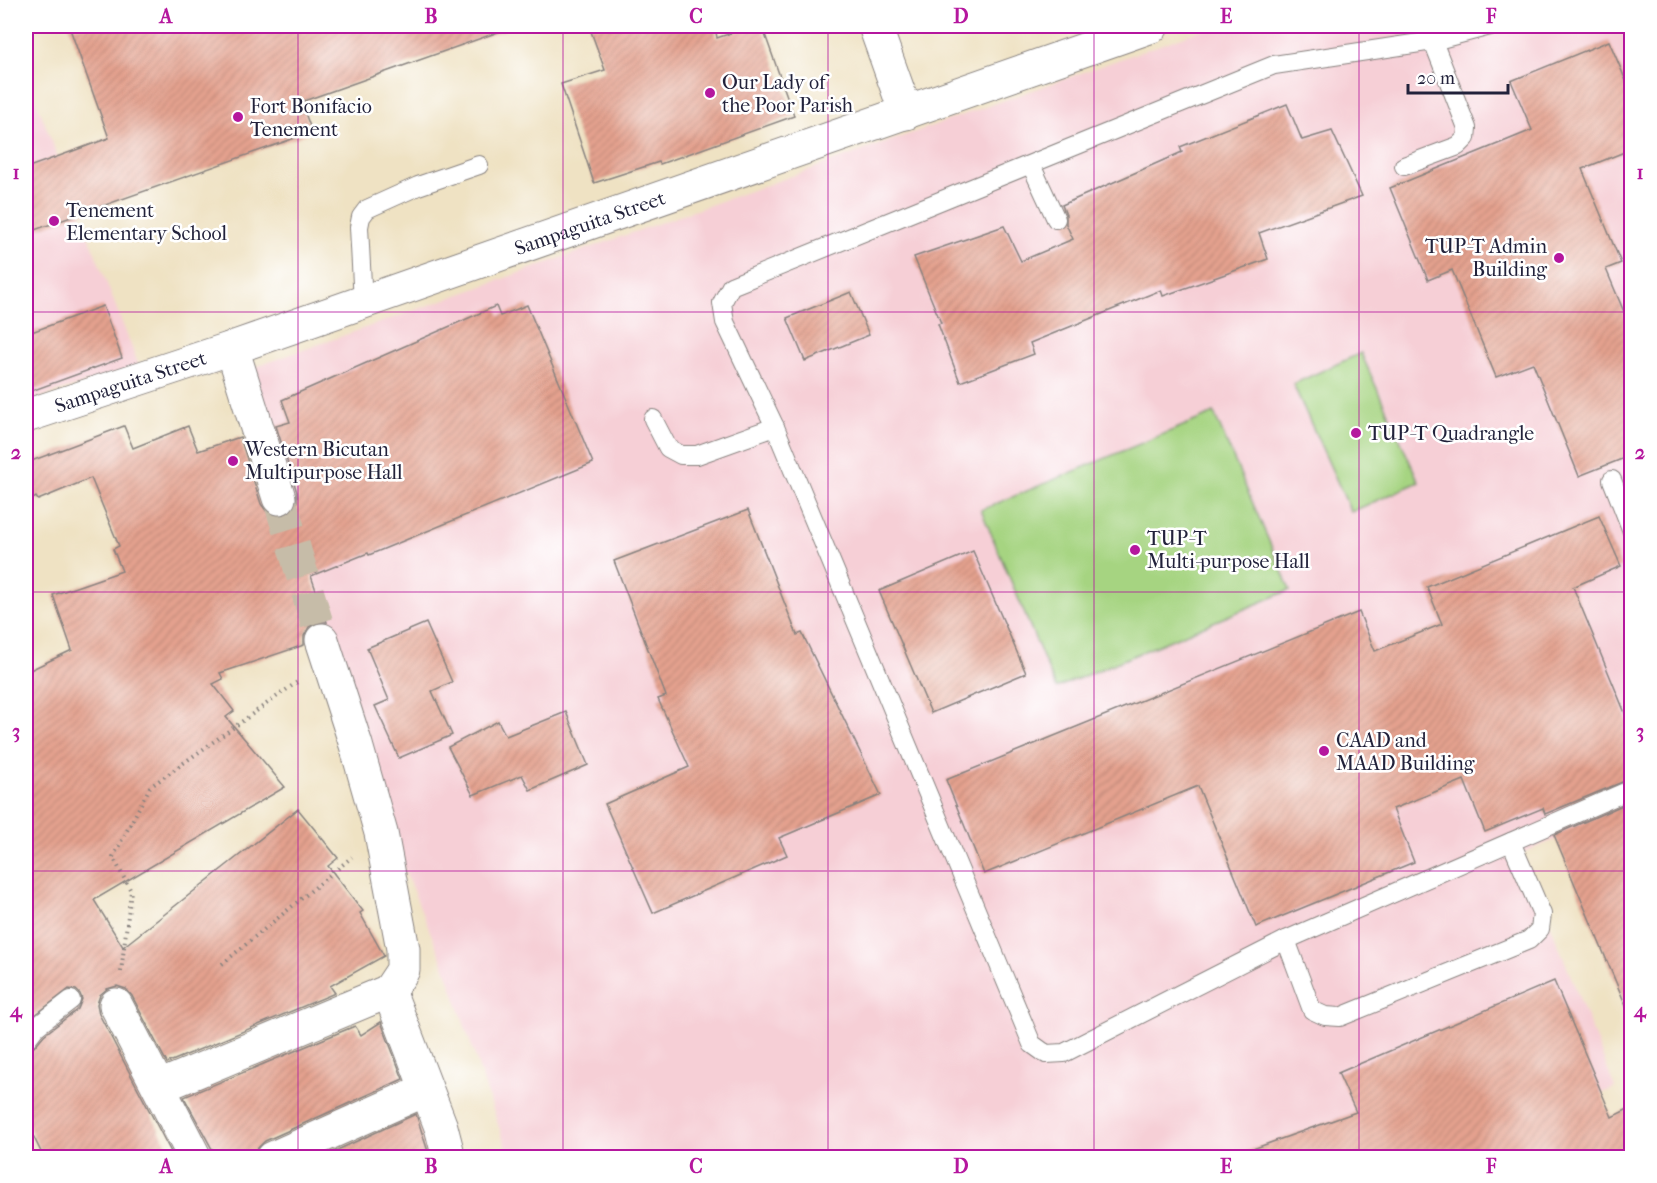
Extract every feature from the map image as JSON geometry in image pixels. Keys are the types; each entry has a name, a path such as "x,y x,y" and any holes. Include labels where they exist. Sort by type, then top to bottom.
{"street":[{"path":"875,26 906,113"},
{"name":"Sampaguita Street","path":"26,416 363,303 1152,26"},
{"path":"232,348 279,498"},
{"path":"159,1087 388,992 403,970 403,949 381,833 325,650"},
{"path":"388,992 441,1127 449,1158"},
{"path":"116,1005 195,1158"},
{"path":"273,1158 425,1090"}],"lane":[{"path":"1490,26 1430,33 1274,65 731,285 722,303 725,322 775,428 1032,1044 1046,1054 1064,1053 1286,940 1632,789"},
{"path":"1404,166 1458,146 1466,138 1467,128 1430,33"},
{"path":"363,303 359,227 367,209 418,186 479,165"},
{"path":"1031,165 1056,219"},
{"path":"653,419 668,448 681,455 697,455 775,428"},
{"path":"1612,480 1632,531"},
{"path":"1286,940 1311,1010 1325,1016 1340,1017 1529,940 1540,929 1542,914 1510,842"},
{"path":"26,1040 36,1027 71,1000"}],"path":[{"path":"116,1005 131,891 113,857 150,787 325,650"},
{"path":"222,964 381,833"}],"shaded area":[{"path":"1213,26 1631,26 1631,810 1522,853 1615,1088 1454,1157 509,1157 446,970 404,869 332,635 244,371"},
{"name":"Tenement Elementary School","path":"26,75 139,366 26,402"}],"green space":[{"name":"TUP-T Quadrangle","path":"1361,353 1419,482 1351,512 1293,384"},
{"name":"TUP-T Multi-purpose Hall","path":"1214,413 1290,590 1056,688 981,510"}],"building":[{"path":"69,26 507,26 507,29 301,102 312,132 26,233 26,168 109,138"},
{"path":"589,26 715,26 717,38 751,26 762,26 794,116 660,164 659,162 594,183 561,84 605,70"},
{"name":"TUP-T Admin Building","path":"1609,41 1632,95 1632,149 1582,169 1621,263 1606,269 1632,331 1632,455 1579,476 1533,363 1496,377 1452,270 1428,280 1390,188 1532,130 1511,81"},
{"path":"1287,104 1302,140 1332,131 1362,196 1259,233 1268,259 1163,296 1161,290 1030,343 1034,354 960,382 938,324 941,323 914,257 1004,226 1021,261 1073,239 1066,224 1066,215 1062,205 1182,152 1180,147"},
{"path":"851,292 869,335 805,361 787,318"},
{"path":"527,305 593,463 369,555 368,553 311,576 327,622 317,622 309,627 304,636 304,645 220,673 223,679 213,684 234,711 226,717 285,787 94,900 123,947 298,809 338,858 328,866 363,911 360,913 384,956 330,986 335,993 167,1063 132,996 126,989 117,986 107,989 100,995 97,1004 99,1014 174,1158 44,1158 26,1121 26,1051 34,1047 44,1035 78,1009 82,999 76,990 69,989 26,1022 26,672 72,650 53,595 122,571 113,549 119,546 91,478 38,500 36,497 26,503 26,463 124,426 133,448 188,426 198,451 240,437 261,504 267,512 275,516 284,516 293,510 297,502 297,492 276,426 290,422 282,400 496,306 500,316"},
{"path":"103,306 122,358 26,393 26,334"},
{"path":"748,510 797,635 802,633 881,795 779,838 787,855 653,913 605,804 689,767 658,699 666,696 614,561"},
{"name":"CAAD and MAAD Building","path":"1599,516 1621,566 1573,587 1632,730 1632,778 1545,814 1543,808 1485,832 1464,780 1393,809 1414,862 1256,927 1198,786 984,874 946,780 1359,612 1375,651 1442,624 1427,587"},
{"path":"973,551 1026,673 931,713 879,591"},
{"path":"426,623 452,682 432,691 452,735 399,758 375,706 389,700 367,648"},
{"path":"566,712 588,765 530,790 522,775 473,795 448,747 498,721 506,736"},
{"path":"1632,801 1632,1018 1631,1018 1554,835"},
{"path":"1554,981 1612,1117 1632,1107 1632,1158 1240,1158 1239,1154 1356,1112 1338,1073"},
{"path":"381,1022 403,1079 265,1141 258,1148 255,1158 214,1158 212,1149 184,1097 355,1026 361,1035"},
{"path":"416,1114 430,1158 320,1158"}],"tunnel":[{"path":"279,498 322,640"}],"place":[{"name":"Our Lady of the Poor Parish","path":"710,93"},
{"name":"Fort Bonifacio Tenement","path":"238,117"},
{"name":"Tenement Elementary School","path":"54,221"},
{"name":"TUP-T Admin Building","path":"1559,258"},
{"name":"TUP-T Quadrangle","path":"1356,433"},
{"name":"Western Bicutan Multipurpose Hall","path":"233,461"},
{"name":"TUP-T Multi-purpose Hall","path":"1135,550"},
{"name":"CAAD and MAAD Building","path":"1324,751"}]}
